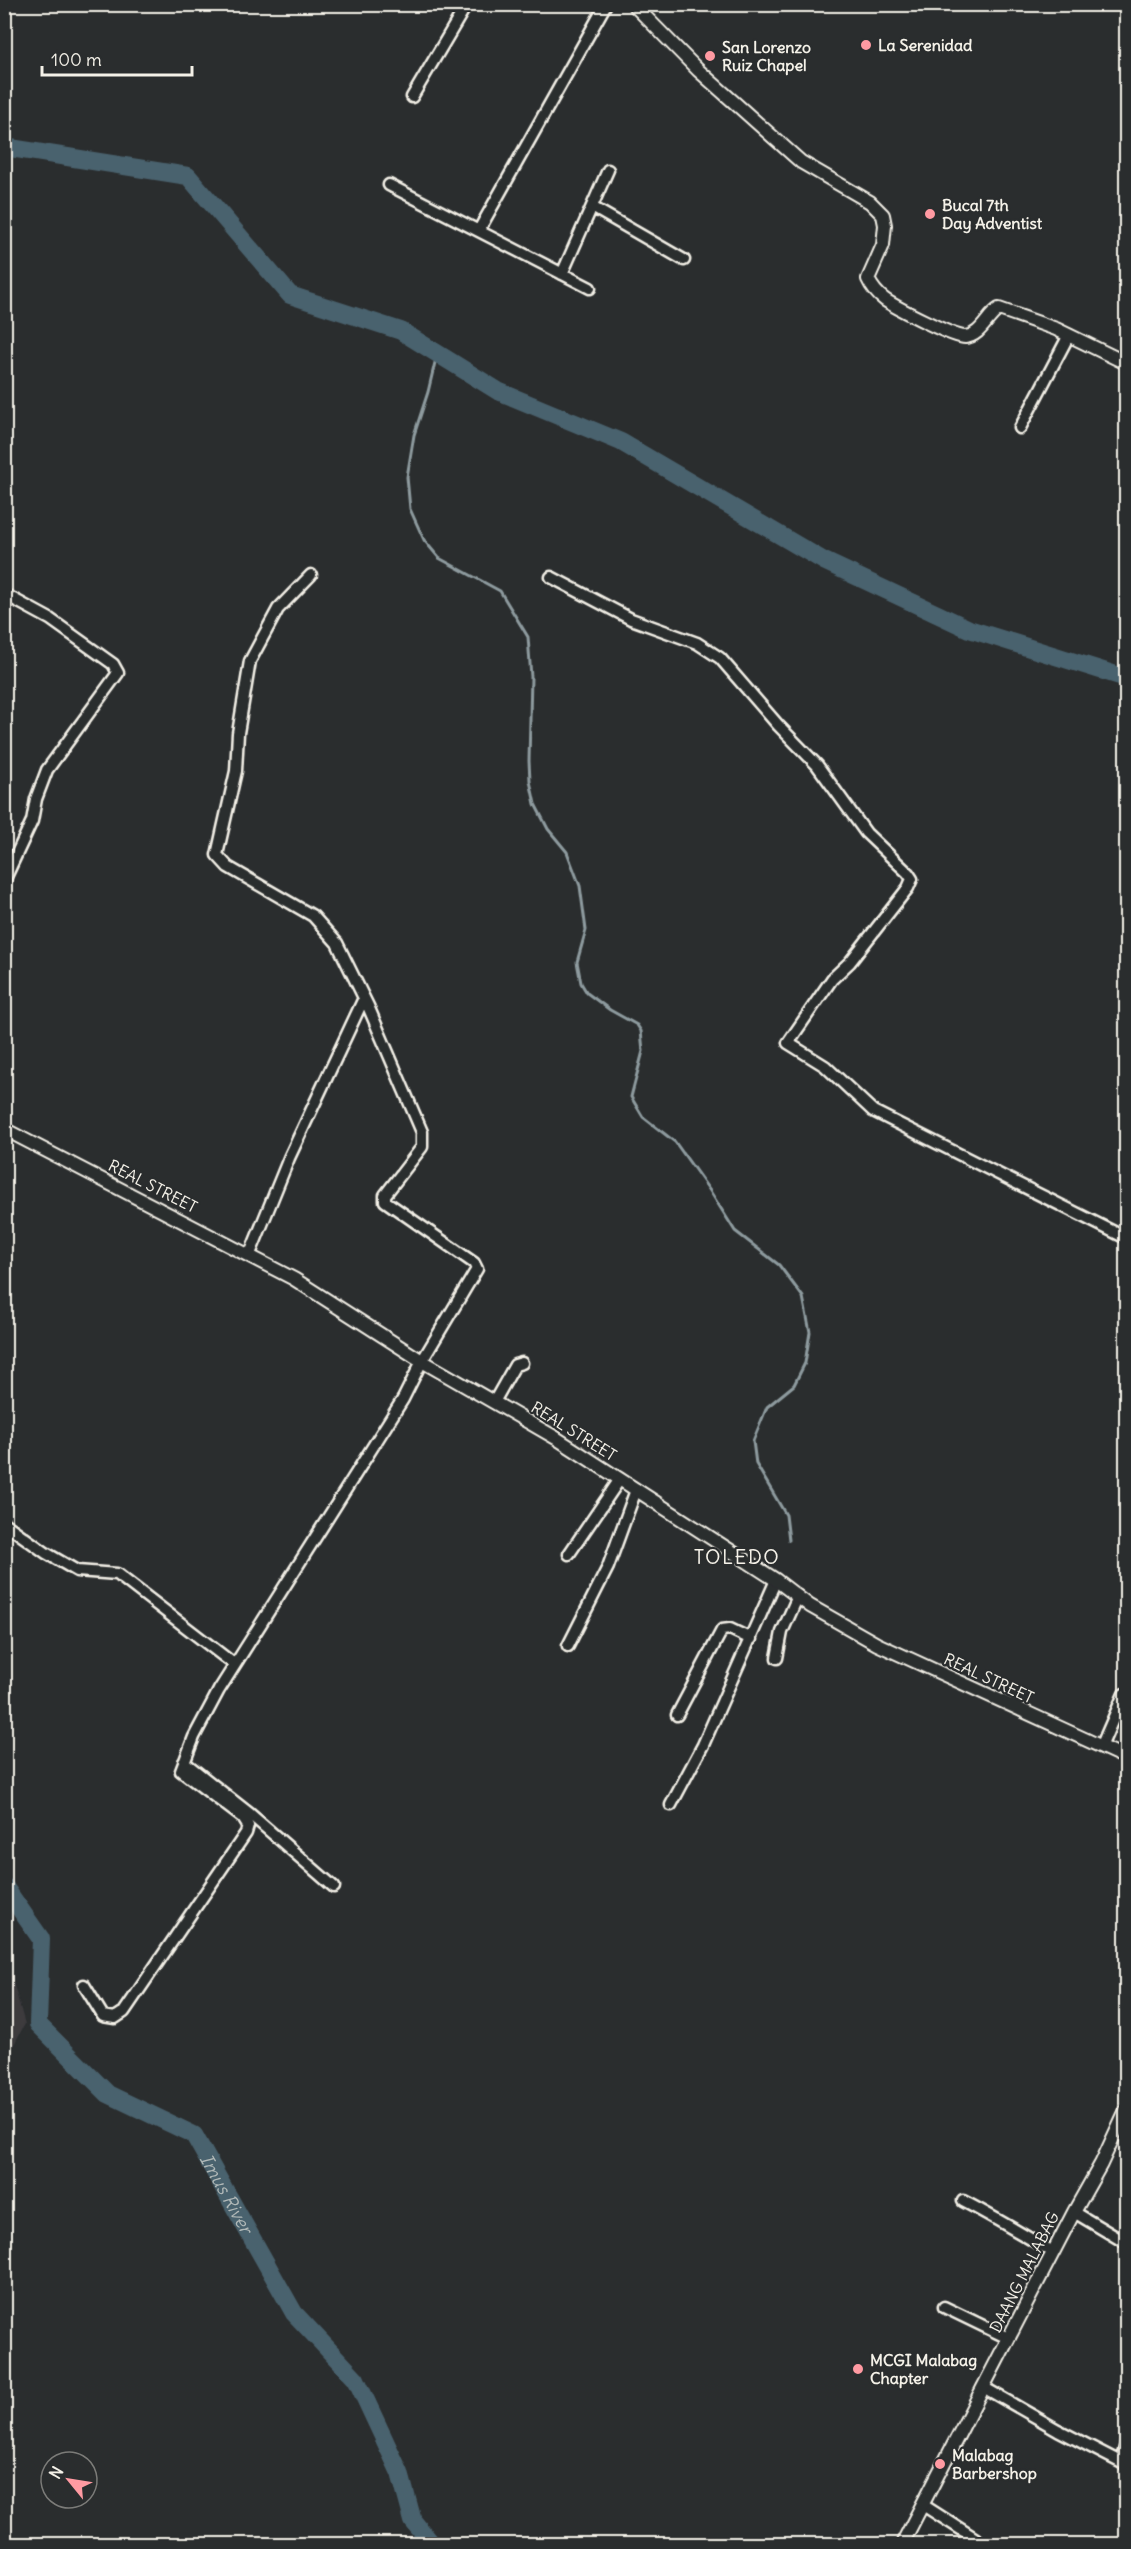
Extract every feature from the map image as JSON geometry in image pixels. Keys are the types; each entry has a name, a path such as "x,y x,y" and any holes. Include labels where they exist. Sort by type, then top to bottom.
{"street":[{"path":"412,97 467,4"},
{"path":"479,230 606,4"},
{"path":"633,4 698,70 801,162 870,202 883,215 885,225 883,244 868,279 872,289 885,300 952,334 966,337 981,329 990,314 999,309 1069,335 1126,363"},
{"path":"562,274 608,170"},
{"path":"389,185 590,288"},
{"path":"592,207 684,260"},
{"path":"1020,428 1069,335"},
{"path":"84,1985 103,2016 115,2018 124,2012 246,1833 248,1826 243,1818 181,1771 194,1737 235,1665 397,1409 422,1361 478,1266 385,1201 385,1195 424,1142 422,1132 364,998 337,943 313,916 228,867 217,855 236,771 238,733 250,661 278,609 311,574"},
{"path":"551,577 631,619 697,643 720,658 778,725 817,765 866,833 912,879 908,888 850,962 832,978 788,1043 825,1066 873,1111 1126,1238"},
{"path":"4,594 50,619 113,664 118,673 47,770 36,799 32,821 4,881"},
{"path":"250,1254 288,1158 364,998"},
{"name":"REAL STREET","path":"4,1129 250,1254 314,1291 422,1361 620,1479 776,1580 840,1625 1126,1758"},
{"path":"494,1402 515,1365 522,1363"},
{"path":"569,1554 620,1479"},
{"path":"568,1646 608,1567 636,1490"},
{"path":"4,1523 46,1553 77,1571 117,1574 235,1665"},
{"path":"671,1805 703,1745 776,1580"},
{"path":"777,1658 782,1632 798,1596"},
{"path":"677,1716 722,1630 730,1629 751,1639"},
{"path":"1101,1747 1124,1694"},
{"path":"184,1762 250,1814 334,1887"},
{"name":"DAANG MALABAG","path":"902,2544 1104,2158 1126,2110"},
{"path":"963,2201 1003,2221 1015,2231 1053,2252"},
{"path":"1074,2212 1126,2243"},
{"path":"944,2307 1008,2338"},
{"path":"983,2387 1124,2464 1126,2445"},
{"path":"923,2505 984,2544"}],"shaded area":[{"path":"4,1954 25,2024 5,2061"}],"waterway":[{"path":"4,147 188,176 290,295 401,331 498,391 621,442 824,561 969,629 1126,678"},
{"path":"437,354 414,435 407,477 410,509 424,540 439,558 500,591 528,637 531,677 530,781 535,804 548,829 567,852 580,886 586,930 577,962 581,983 587,993 610,1010 637,1025 641,1031 643,1051 631,1097 643,1117 675,1142 735,1231 779,1265 803,1297 810,1332 805,1363 794,1385 767,1407 753,1441 756,1464 786,1515 789,1540"},
{"name":"Imus River","path":"4,1886 41,1939 38,2024 108,2094 194,2135 294,2313 356,2379 400,2473 413,2521 432,2544"}],"place":[{"name":"La Serenidad","path":"866,45"},
{"name":"San Lorenzo Ruiz Chapel","path":"710,56"},
{"name":"Bucal 7th Day Adventist","path":"930,214"},
{"name":"MCGI Malabag Chapter","path":"858,2369"},
{"name":"Malabag Barbershop","path":"940,2464"}],"district":[{"name":"TOLEDO","path":"737,1556"}]}
